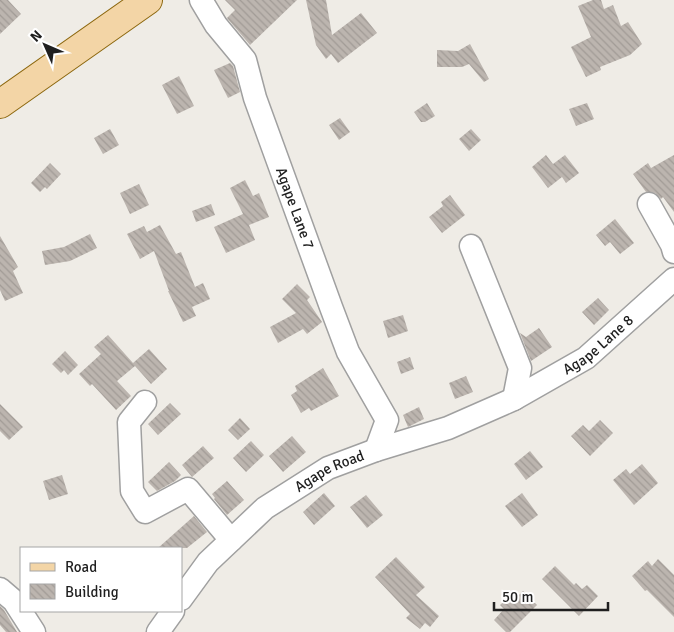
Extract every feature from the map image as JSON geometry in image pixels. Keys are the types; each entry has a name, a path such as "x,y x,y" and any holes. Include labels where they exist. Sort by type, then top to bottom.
{"main road":[{"path":"0,104 148,0"}],"street":[{"name":"Agape Lane 7","path":"201,0 216,25 245,60 255,98 330,307 348,352 387,420"},
{"path":"649,204 674,252"},
{"path":"471,246 520,368 514,399"},
{"name":"Agape Lane 8","path":"514,399 586,358 674,279"},
{"name":"Agape Road","path":"182,598 208,562 265,508 328,468 376,450 448,428 514,399"},
{"path":"145,402 129,422 132,491 145,512 188,488 230,540"},
{"path":"376,450 387,420 418,438"},
{"path":"0,589 14,601 20,610"},
{"path":"21,612 34,632"},
{"path":"158,632 172,612"}],"building":[{"path":"0,0 8,0 21,14 0,34"},
{"path":"225,0 297,0 250,45 227,18 235,10"},
{"path":"306,0 326,0 332,35 361,13 377,33 338,63 331,54 326,59 316,45"},
{"path":"593,0 601,0 604,9 613,5 621,26 628,22 642,44 630,55 600,67 601,70 586,77 571,47 591,37 578,6"},
{"path":"470,44 489,79 484,82 469,64 462,67 437,67 437,50 458,51"},
{"path":"230,63 233,66 240,92 228,98 214,70"},
{"path":"179,76 194,106 177,114 162,85"},
{"path":"427,103 435,116 425,122 421,122 414,112"},
{"path":"587,103 594,119 576,126 569,109"},
{"path":"340,118 350,132 339,140 329,125"},
{"path":"110,129 119,145 103,154 94,138"},
{"path":"471,129 481,140 469,151 459,139"},
{"path":"546,155 553,164 565,155 579,173 566,183 562,177 548,188 532,167"},
{"path":"674,155 674,212 663,197 661,199 655,193 646,192 633,174 648,163 651,168"},
{"path":"50,163 61,174 47,189 45,187 40,192 31,183"},
{"path":"245,180 253,196 259,193 269,217 249,225 255,240 226,253 214,227 243,214 230,188"},
{"path":"139,184 149,205 130,214 120,193"},
{"path":"450,195 465,215 442,233 429,217 443,206 441,202"},
{"path":"211,204 215,215 196,222 192,211"},
{"path":"615,219 634,243 620,254 610,242 605,246 596,235"},
{"path":"160,225 176,254 181,252 195,287 203,283 210,299 192,307 196,316 183,322 168,291 154,251 140,259 127,234 144,226 147,232"},
{"path":"90,234 97,248 70,261 45,265 42,251 64,247"},
{"path":"0,236 18,267 13,271 23,293 5,301 0,290"},
{"path":"297,284 310,297 307,300 322,322 307,334 303,329 278,343 270,327 296,313 282,299"},
{"path":"598,298 609,310 594,325 582,312"},
{"path":"403,315 408,331 388,338 383,321"},
{"path":"539,328 552,347 531,361 520,333 526,337"},
{"path":"108,335 133,363 149,349 167,369 151,384 135,366 117,381 131,396 116,410 92,384 90,386 79,374 101,354 94,347"},
{"path":"65,351 78,365 68,375 64,370 61,373 52,364"},
{"path":"410,357 414,369 401,374 397,362"},
{"path":"323,368 339,396 311,411 309,408 301,413 291,395 297,391 295,386"},
{"path":"466,376 473,392 455,399 449,383"},
{"path":"170,403 181,414 158,435 148,424"},
{"path":"0,404 23,427 9,440 0,431"},
{"path":"419,407 424,419 408,427 403,415"},
{"path":"240,418 250,429 238,440 228,430"},
{"path":"600,420 613,433 590,456 571,436 583,425 589,431"},
{"path":"292,436 306,452 283,472 269,456"},
{"path":"251,441 264,455 246,472 233,458"},
{"path":"203,446 214,458 192,477 182,465"},
{"path":"530,451 543,467 526,480 514,464"},
{"path":"169,462 181,475 175,481 157,491 148,482"},
{"path":"642,464 658,483 634,505 613,480 626,469 630,474"},
{"path":"62,475 68,494 49,500 43,481"},
{"path":"227,481 244,500 227,515 212,494"},
{"path":"324,493 335,506 314,525 303,512"},
{"path":"522,493 538,515 522,527 505,506"},
{"path":"366,495 383,515 367,528 350,507"},
{"path":"194,516 207,532 187,548 159,547"},
{"path":"396,557 425,587 416,595 439,616 430,627 425,623 420,629 406,618 410,614 375,577"},
{"path":"658,559 674,575 674,617 647,590 645,591 632,576 648,561 652,566"},
{"path":"555,566 574,585 576,583 582,589 587,585 598,596 579,616 542,579"},
{"path":"523,591 537,605 510,632 506,632 494,620 504,609 500,605 514,592 518,596"},
{"path":"0,606 17,632 6,632 0,625"}]}
